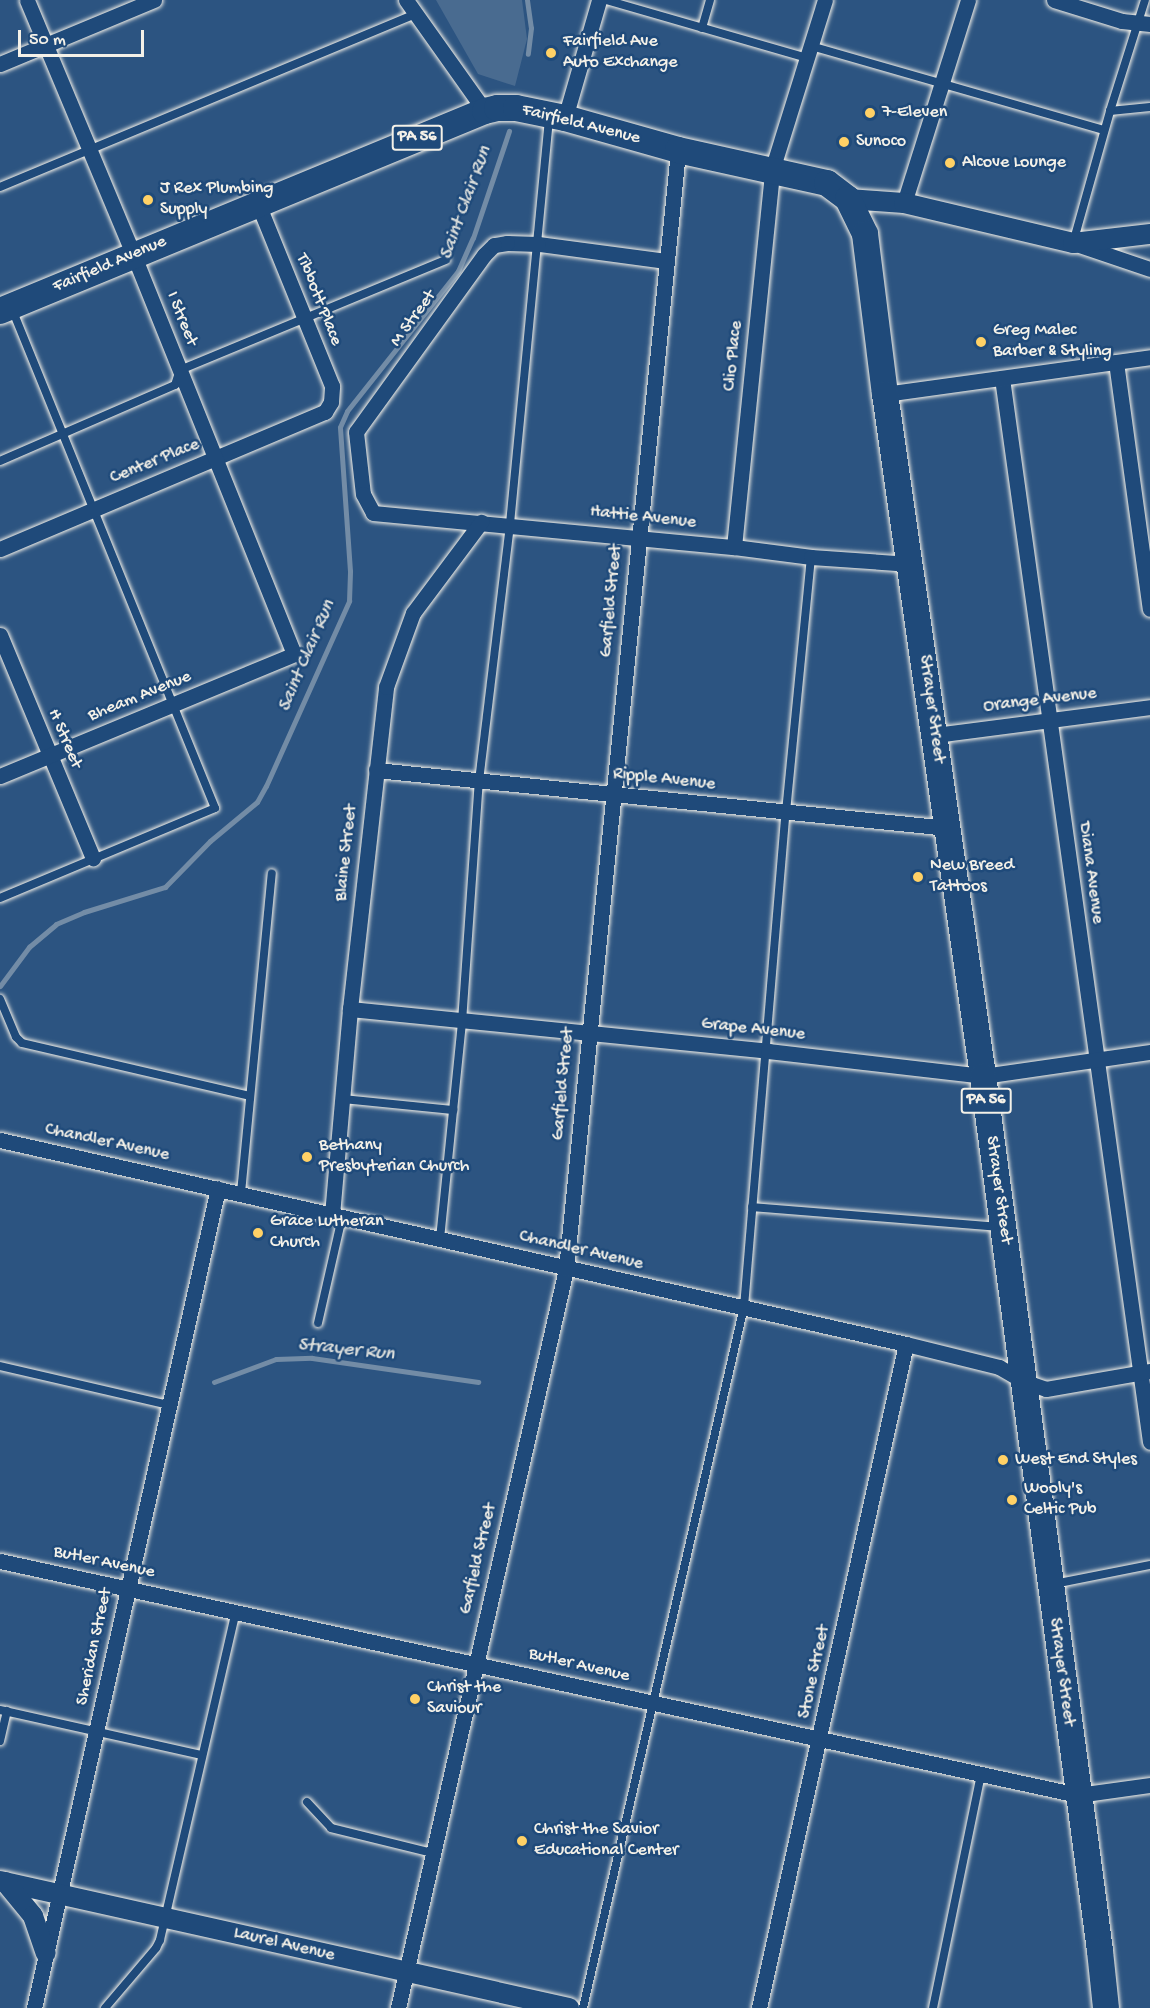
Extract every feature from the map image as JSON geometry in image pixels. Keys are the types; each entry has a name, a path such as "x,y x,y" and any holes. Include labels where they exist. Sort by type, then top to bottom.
{"highway":[{"name":"Fairfield Avenue","path":"5,309 485,111 516,108 557,117 678,150 827,183 848,199"},
{"name":"Strayer Street","path":"848,199 865,234 885,394 983,1076 1106,2008"}],"street":[{"name":"I Street","path":"27,0 217,458 294,654"},
{"path":"0,64 154,0"},
{"path":"406,0 485,111"},
{"path":"557,117 599,0"},
{"name":"Clio Place","path":"734,547 772,170 825,0"},
{"path":"904,203 968,0"},
{"path":"1054,0 1122,21 1144,23"},
{"name":"Garfield Street","path":"398,2008 566,1269 678,150"},
{"path":"848,199 904,203 1073,243 1150,269"},
{"name":"Tibbott Place","path":"258,204 332,386 331,402 325,412"},
{"path":"1073,243 1150,234"},
{"name":"M Street","path":"373,513 363,494 356,432 484,255 494,245 538,244 666,261"},
{"path":"885,394 1150,357"},
{"path":"1116,362 1150,609"},
{"name":"Diana Avenue","path":"1002,378 1048,719 1145,1372 1150,1442"},
{"name":"Center Place","path":"0,549 325,412"},
{"name":"Hattie Avenue","path":"373,513 510,524 811,557 910,564"},
{"name":"Blaine Street","path":"337,1216 342,1099 350,1009 386,687 413,613 481,522"},
{"name":"H Street","path":"0,635 93,858"},
{"name":"Bheam Avenue","path":"0,776 294,654"},
{"name":"Orange Avenue","path":"935,735 1150,707"},
{"name":"Ripple Avenue","path":"376,770 948,828"},
{"name":"Grape Avenue","path":"350,1009 768,1051 983,1076 1150,1052"},
{"name":"Chandler Avenue","path":"0,1140 906,1344 999,1367 1023,1381 1046,1389 1145,1372"},
{"name":"Sheridan Street","path":"34,2008 218,1188"},
{"name":"Stone Street","path":"759,2008 820,1741 906,1344"},
{"name":"Butler Avenue","path":"0,1561 476,1663 820,1741 1078,1795 1150,1785"},
{"path":"2,1881 33,1916 46,1953"},
{"name":"Laurel Avenue","path":"2,1881 569,2008"}],"lane":[{"path":"606,0 702,28 941,83 1104,130"},
{"path":"702,28 710,0"},
{"path":"1073,243 1110,111 1144,23 1145,0"},
{"path":"0,187 415,14"},
{"path":"1110,111 1150,108"},
{"path":"440,1239 462,1022 479,781 510,524 538,244 557,117"},
{"path":"0,461 175,385 180,370 446,260"},
{"path":"0,898 215,808 175,704 64,435 5,309"},
{"path":"583,2008 744,1307 768,1051 786,812 811,557"},
{"path":"241,1193 272,873"},
{"path":"0,999 16,1037 22,1043 249,1096"},
{"path":"342,1099 453,1110"},
{"path":"752,1206 1003,1228"},
{"path":"318,1323 337,1216"},
{"path":"0,1366 169,1405"},
{"path":"1049,1585 1150,1565"},
{"path":"105,2008 156,1948 165,1918 236,1611"},
{"path":"0,1741 4,1710 202,1755"},
{"path":"933,2008 981,1775"},
{"path":"307,1802 331,1828 433,1853"}],"shaded area":[{"path":"436,0 522,0 527,39 515,86 478,74"}],"waterway":[{"name":"Saint Clair Run","path":"527,0 531,28 528,54"},
{"name":"Saint Clair Run","path":"0,986 29,947 56,924 84,912 165,887 210,841 257,802 349,601 350,571 340,427 347,411 458,271 473,238 509,131"},
{"name":"Strayer Run","path":"214,1382 276,1359 312,1358 478,1382"}],"place":[{"name":"Fairfield Ave Auto Exchange","path":"551,53"},
{"name":"7-Eleven","path":"870,113"},
{"name":"Sunoco","path":"844,142"},
{"name":"Alcove Lounge","path":"950,163"},
{"name":"J Rex Plumbing Supply","path":"148,200"},
{"name":"Greg Malec Barber & Styling","path":"981,342"},
{"name":"New Breed Tattoos","path":"918,877"},
{"name":"Bethany Presbyterian Church","path":"307,1157"},
{"name":"Grace Lutheran Church","path":"258,1233"},
{"name":"West End Styles","path":"1003,1460"},
{"name":"Wooly's Celtic Pub","path":"1012,1500"},
{"name":"Christ the Saviour","path":"415,1699"},
{"name":"Christ the Savior Educational Center","path":"522,1841"}]}
